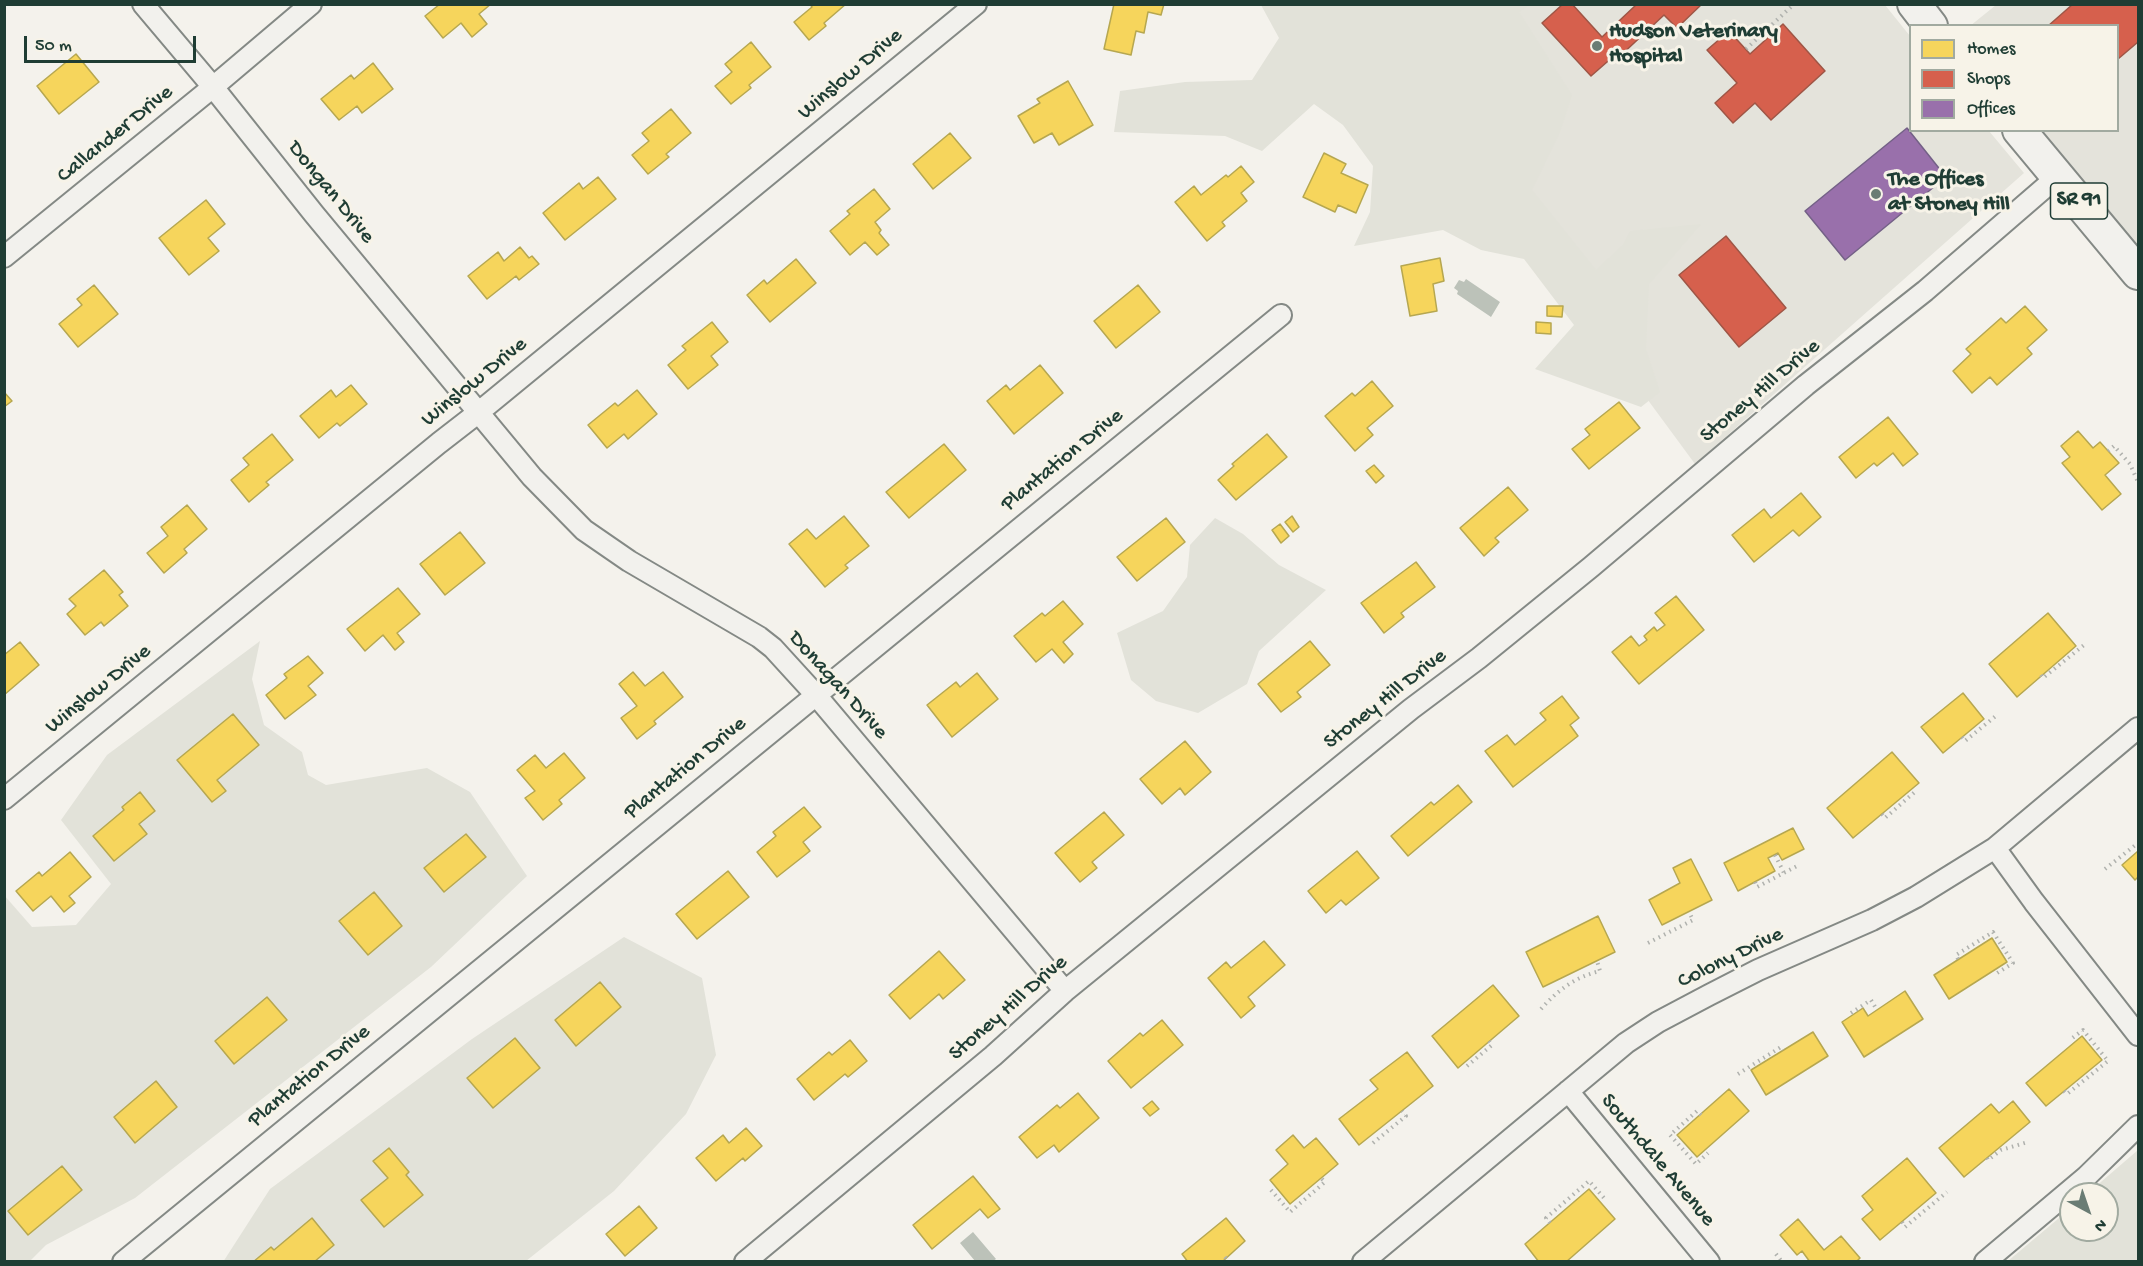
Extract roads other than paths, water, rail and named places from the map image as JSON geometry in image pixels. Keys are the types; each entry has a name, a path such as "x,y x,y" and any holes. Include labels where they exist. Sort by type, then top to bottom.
{"main road":[{"path":"1914,4 1929,24"},
{"name":"SR 91","path":"2021,132 2139,273"}],"street":[{"name":"Dongan Drive","path":"143,4 479,412"},
{"name":"Callander Drive","path":"4,257 311,4"},
{"name":"Winslow Drive","path":"4,799 976,4"},
{"name":"Stoney Hill Drive","path":"745,1262 993,1056 1065,991 1411,709 1479,658 1591,567 1806,385 1925,291 2057,177"},
{"name":"Plantation Drive","path":"123,1262 1281,315"},
{"name":"Donagan Drive","path":"479,412 532,477 584,530 629,561 759,637 772,648 815,694 1065,991"},
{"name":"Colony Drive","path":"1363,1262 1626,1043 1658,1022 1758,970 1872,920 1916,897 1995,848 2139,728"},
{"path":"1995,848 2034,902 2139,1035"},
{"name":"Southdale Avenue","path":"1568,1091 1709,1262"},
{"path":"1985,1262 2086,1177 2139,1126"}],"place":[{"name":"Hudson Veterinary Hospital","path":"1597,46"},
{"name":"The Offices at Stoney Hill","path":"1876,194"}]}
